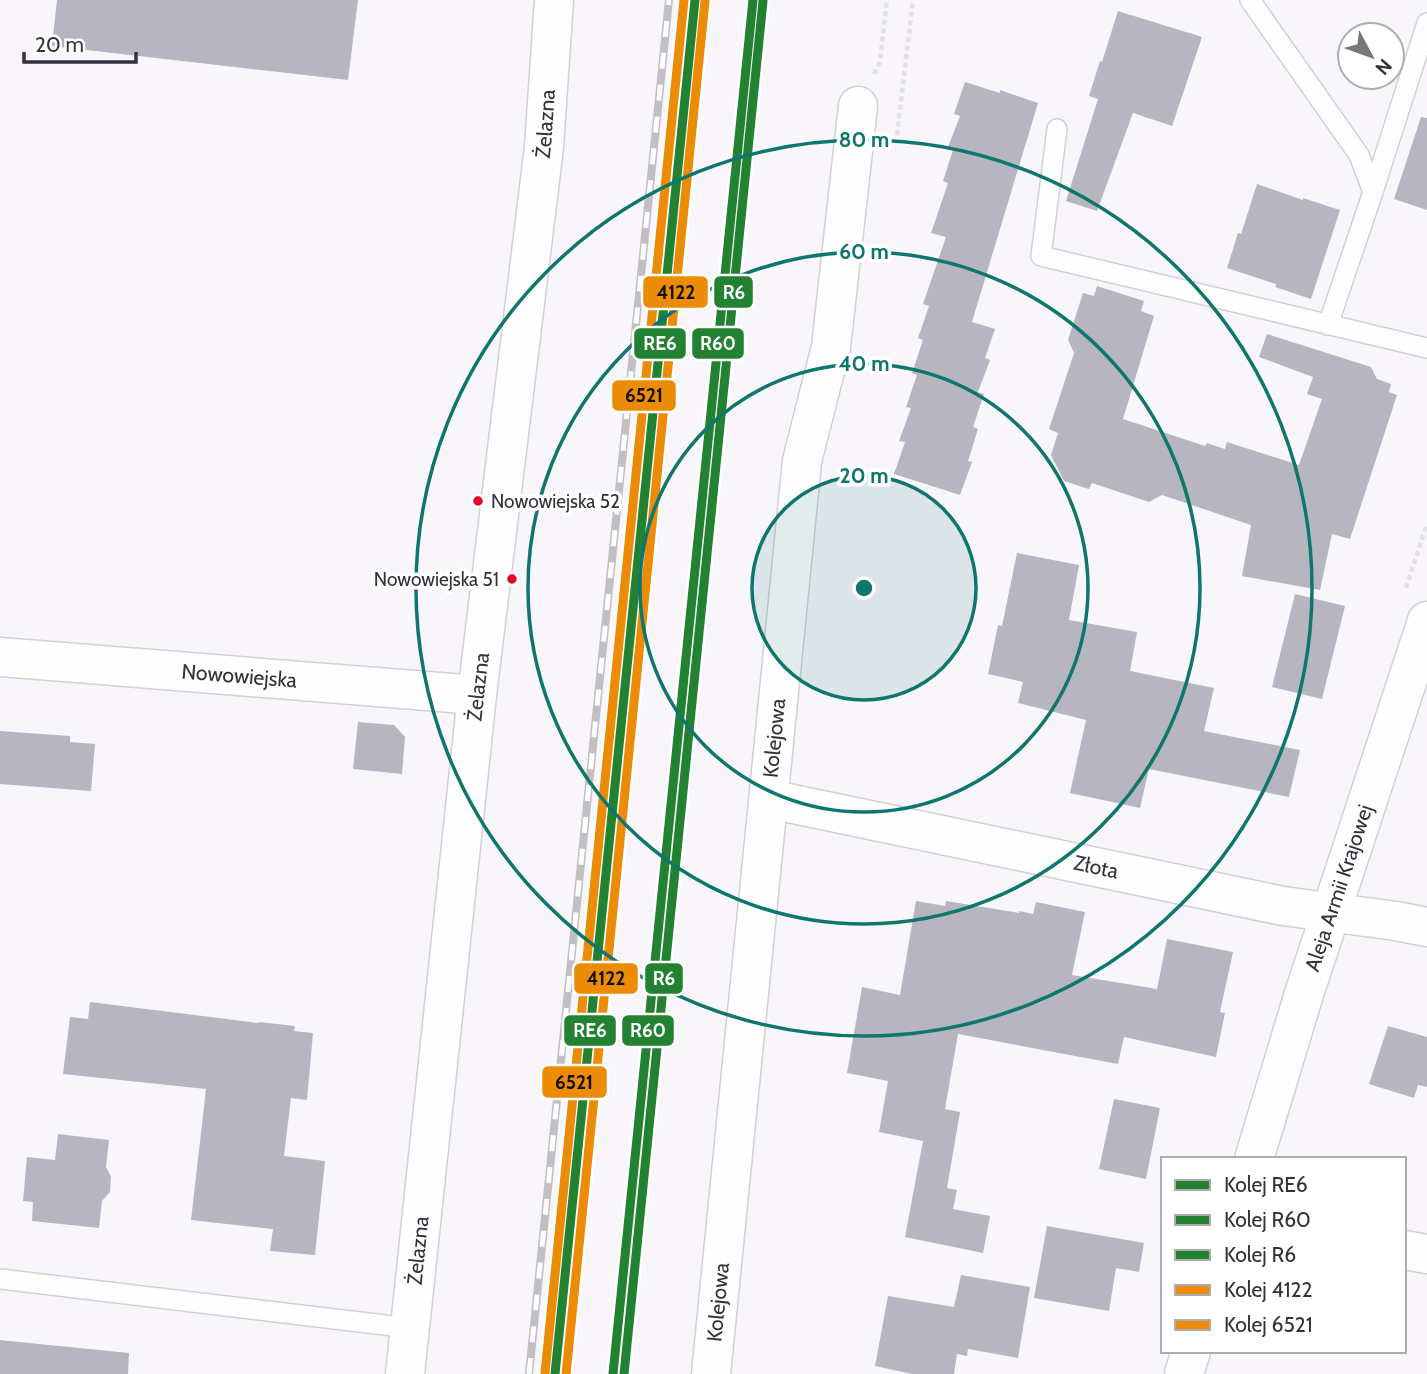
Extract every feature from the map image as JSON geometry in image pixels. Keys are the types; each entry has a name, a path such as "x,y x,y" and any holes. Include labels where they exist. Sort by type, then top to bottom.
{"street":[{"name":"Żelazna","path":"405,1374 477,695 544,147 554,0"},
{"name":"Kolejowa","path":"711,1374 802,461 831,346 858,106"},
{"name":"Aleja Armii Krajowej","path":"1255,1157 1331,912 1427,621"},
{"name":"Nowowiejska","path":"0,657 477,695"},
{"name":"Złota","path":"769,799 1283,906 1427,927"},
{"path":"1406,1251 1427,1255"},
{"path":"1184,1374 1190,1353"}],"lane":[{"path":"1250,0 1359,155 1373,191"},
{"path":"1328,325 1427,23"},
{"path":"1057,129 1041,256 1427,348"},
{"path":"0,1279 410,1328"}],"path":[{"path":"858,106 880,62 887,0"}],"building":[{"path":"57,0 358,0 348,80 52,46"},
{"path":"1118,11 1202,37 1172,126 1133,113 1097,211 1066,201 1098,99 1089,96"},
{"path":"965,82 1038,103 972,322 995,329 985,358 990,360 978,392 984,394 973,427 978,429 968,461 972,462 960,495 894,474 905,442 899,441 911,408 906,407 917,375 912,373 923,340 918,338 929,306 923,304 946,237 931,233 948,183 943,181 953,150 948,147 960,116 954,114"},
{"path":"1421,117 1427,118 1427,210 1394,199"},
{"path":"1257,184 1340,210 1311,299 1227,268"},
{"path":"1097,286 1144,301 1141,311 1154,316 1123,419 1205,446 1207,443 1225,449 1227,442 1299,465 1322,399 1307,394 1313,377 1259,357 1267,334 1371,367 1377,379 1391,384 1389,392 1397,395 1350,539 1332,534 1320,590 1242,576 1251,525 1162,495 1149,502 1092,483 1089,489 1064,481 1051,455 1058,433 1049,429 1074,353 1068,340 1083,293 1094,296"},
{"path":"1017,553 1079,565 1069,620 1137,632 1130,671 1214,688 1204,731 1300,750 1289,797 1149,769 1140,808 1070,793 1086,720 1018,703 1023,682 988,674 998,625 1002,626"},
{"path":"1295,594 1345,606 1322,699 1272,687"},
{"path":"358,722 394,725 405,737 402,774 353,769"},
{"path":"0,731 70,736 70,742 95,744 91,791 0,784"},
{"path":"916,901 945,906 946,901 1033,914 1036,902 1085,912 1072,975 1157,989 1167,939 1233,952 1220,1012 1225,1013 1216,1057 1124,1037 1118,1064 958,1034 945,1109 960,1112 947,1188 957,1190 953,1209 990,1216 983,1253 905,1237 923,1141 879,1132 888,1081 847,1073 862,987 900,995"},
{"path":"90,1002 295,1026 294,1031 313,1033 307,1100 291,1098 284,1156 325,1161 315,1255 270,1251 273,1229 191,1220 206,1089 63,1074 70,1017 88,1019"},
{"path":"1388,1026 1427,1037 1427,1087 1418,1085 1414,1098 1369,1084"},
{"path":"1114,1099 1160,1108 1146,1179 1099,1169"},
{"path":"58,1134 109,1140 106,1167 111,1177 110,1192 102,1201 99,1228 32,1221 33,1202 23,1201 27,1157 55,1160"},
{"path":"1047,1226 1144,1243 1139,1272 1116,1268 1109,1311 1034,1298"},
{"path":"961,1275 1030,1287 1018,1358 968,1349 967,1356 957,1354 954,1374 912,1374 875,1366 888,1296 954,1307"},
{"path":"0,1340 129,1353 128,1374 0,1374"}],"railway":[{"path":"529,1374 669,0"}],"rail line":[{"name":"6521","path":"545,1373 684,0"},
{"name":"RE6","path":"555,1374 695,0"},
{"name":"R60","path":"613,1374 753,0"},
{"name":"4122","path":"566,1374 705,1"},
{"name":"R6","path":"624,1374 763,1"}],"place":[{"name":"Nowowiejska 52","path":"478,501"},
{"name":"Nowowiejska 51","path":"512,579"}]}
